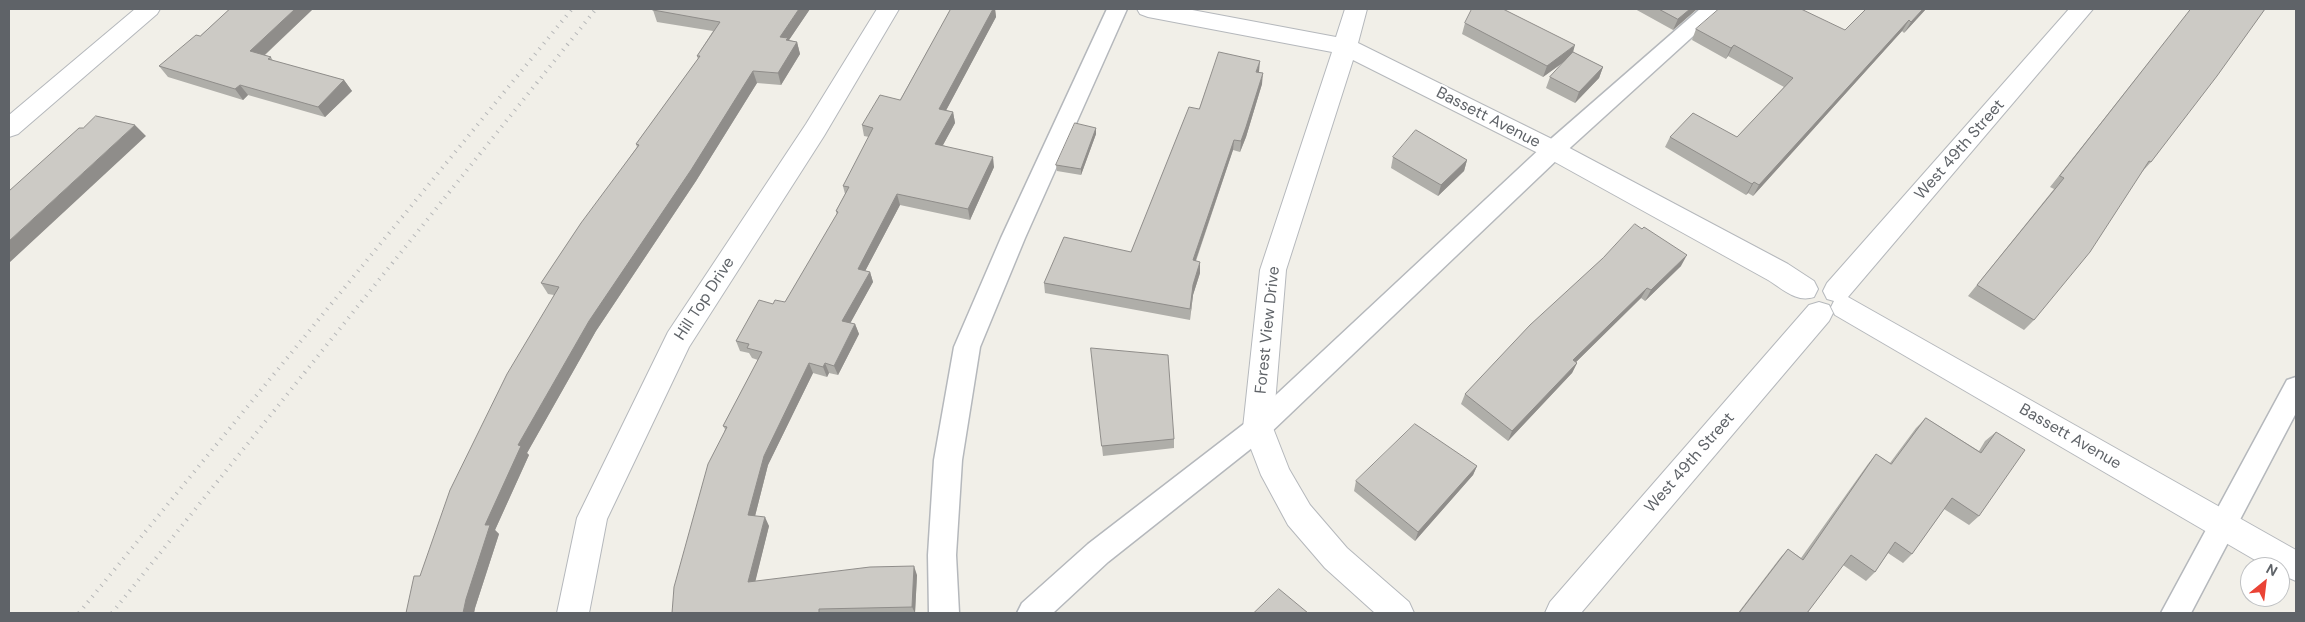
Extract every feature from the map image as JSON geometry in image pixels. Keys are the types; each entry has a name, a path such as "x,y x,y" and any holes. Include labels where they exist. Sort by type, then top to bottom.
{"street":[{"path":"9,128 149,9"},
{"name":"Hill Top Drive","path":"573,613 592,518 678,340 815,130 888,9"},
{"name":"Bassett Avenue","path":"1148,9 1346,47 1553,150 1778,272 2296,567"},
{"name":"Forest View Drive","path":"1356,9 1346,47 1273,270 1258,428 1276,475 1299,515 1336,558 1398,613"},
{"name":"West 49th Street","path":"1561,613 1826,300 2082,9"}],"lane":[{"path":"944,613 942,555 948,460 967,348 1013,238 1117,9"},
{"path":"1032,613 1098,553 1258,428 1553,150 1713,9"},
{"path":"2176,613 2296,388"}],"building":[{"path":"230,9 295,9 250,51 271,57 268,59 344,80 318,107 240,85 235,89 159,66 196,35 200,36"},
{"path":"654,9 799,9 780,37 797,42 778,73 753,71 691,170 589,321 518,445 521,446 485,525 490,525 463,613 406,613 414,576 420,576 450,490 507,374 559,287 541,283 581,223 639,145 636,144 700,56 697,56 720,22"},
{"path":"951,9 993,9 939,109 953,112 935,144 993,157 968,209 897,194 858,269 870,272 842,321 855,324 834,366 825,363 823,367 809,363 764,456 748,515 765,517 748,582 870,567 914,566 912,607 819,609 819,613 672,613 674,587 708,464 727,427 723,426 762,352 747,348 749,344 736,341 759,300 773,304 775,300 785,302 838,212 836,211 849,187 843,186 873,128 862,125 880,95 900,100"},
{"path":"1472,9 1503,9 1575,45 1547,66 1465,23"},
{"path":"1659,9 1690,9 1678,19"},
{"path":"1719,9 1801,9 1845,30 1866,9 1923,9 1911,22 1909,20 1759,185 1754,182 1752,184 1670,137 1693,113 1737,137 1793,78 1734,45 1731,48 1696,29"},
{"path":"2191,9 2265,9 2217,76 2151,162 2149,161 2090,252 2034,320 1977,285 2064,178 2060,176"},
{"path":"1219,52 1260,61 1256,72 1263,73 1241,141 1234,140 1193,260 1200,262 1193,285 1190,309 1044,283 1064,237 1131,252 1189,107 1199,109"},
{"path":"1573,52 1603,67 1579,92 1550,77"},
{"path":"96,116 135,125 9,241 9,191 79,128 83,128"},
{"path":"1075,123 1096,128 1081,169 1056,165"},
{"path":"1416,130 1467,160 1441,185 1393,157"},
{"path":"1635,224 1642,229 1644,227 1687,255 1651,290 1647,288 1573,360 1577,363 1512,431 1465,394 1530,325 1603,258"},
{"path":"1091,348 1168,355 1174,439 1102,446"},
{"path":"1926,418 1981,453 1996,432 2025,450 1979,516 1952,498 1912,554 1895,542 1875,572 1851,555 1807,613 1739,613 1788,549 1803,560 1876,454 1891,464"},
{"path":"1415,424 1477,466 1418,532 1356,481"},
{"path":"1279,589 1308,613 1254,613"}],"railway":[{"path":"79,613 572,9"},
{"path":"112,613 596,9"}]}
